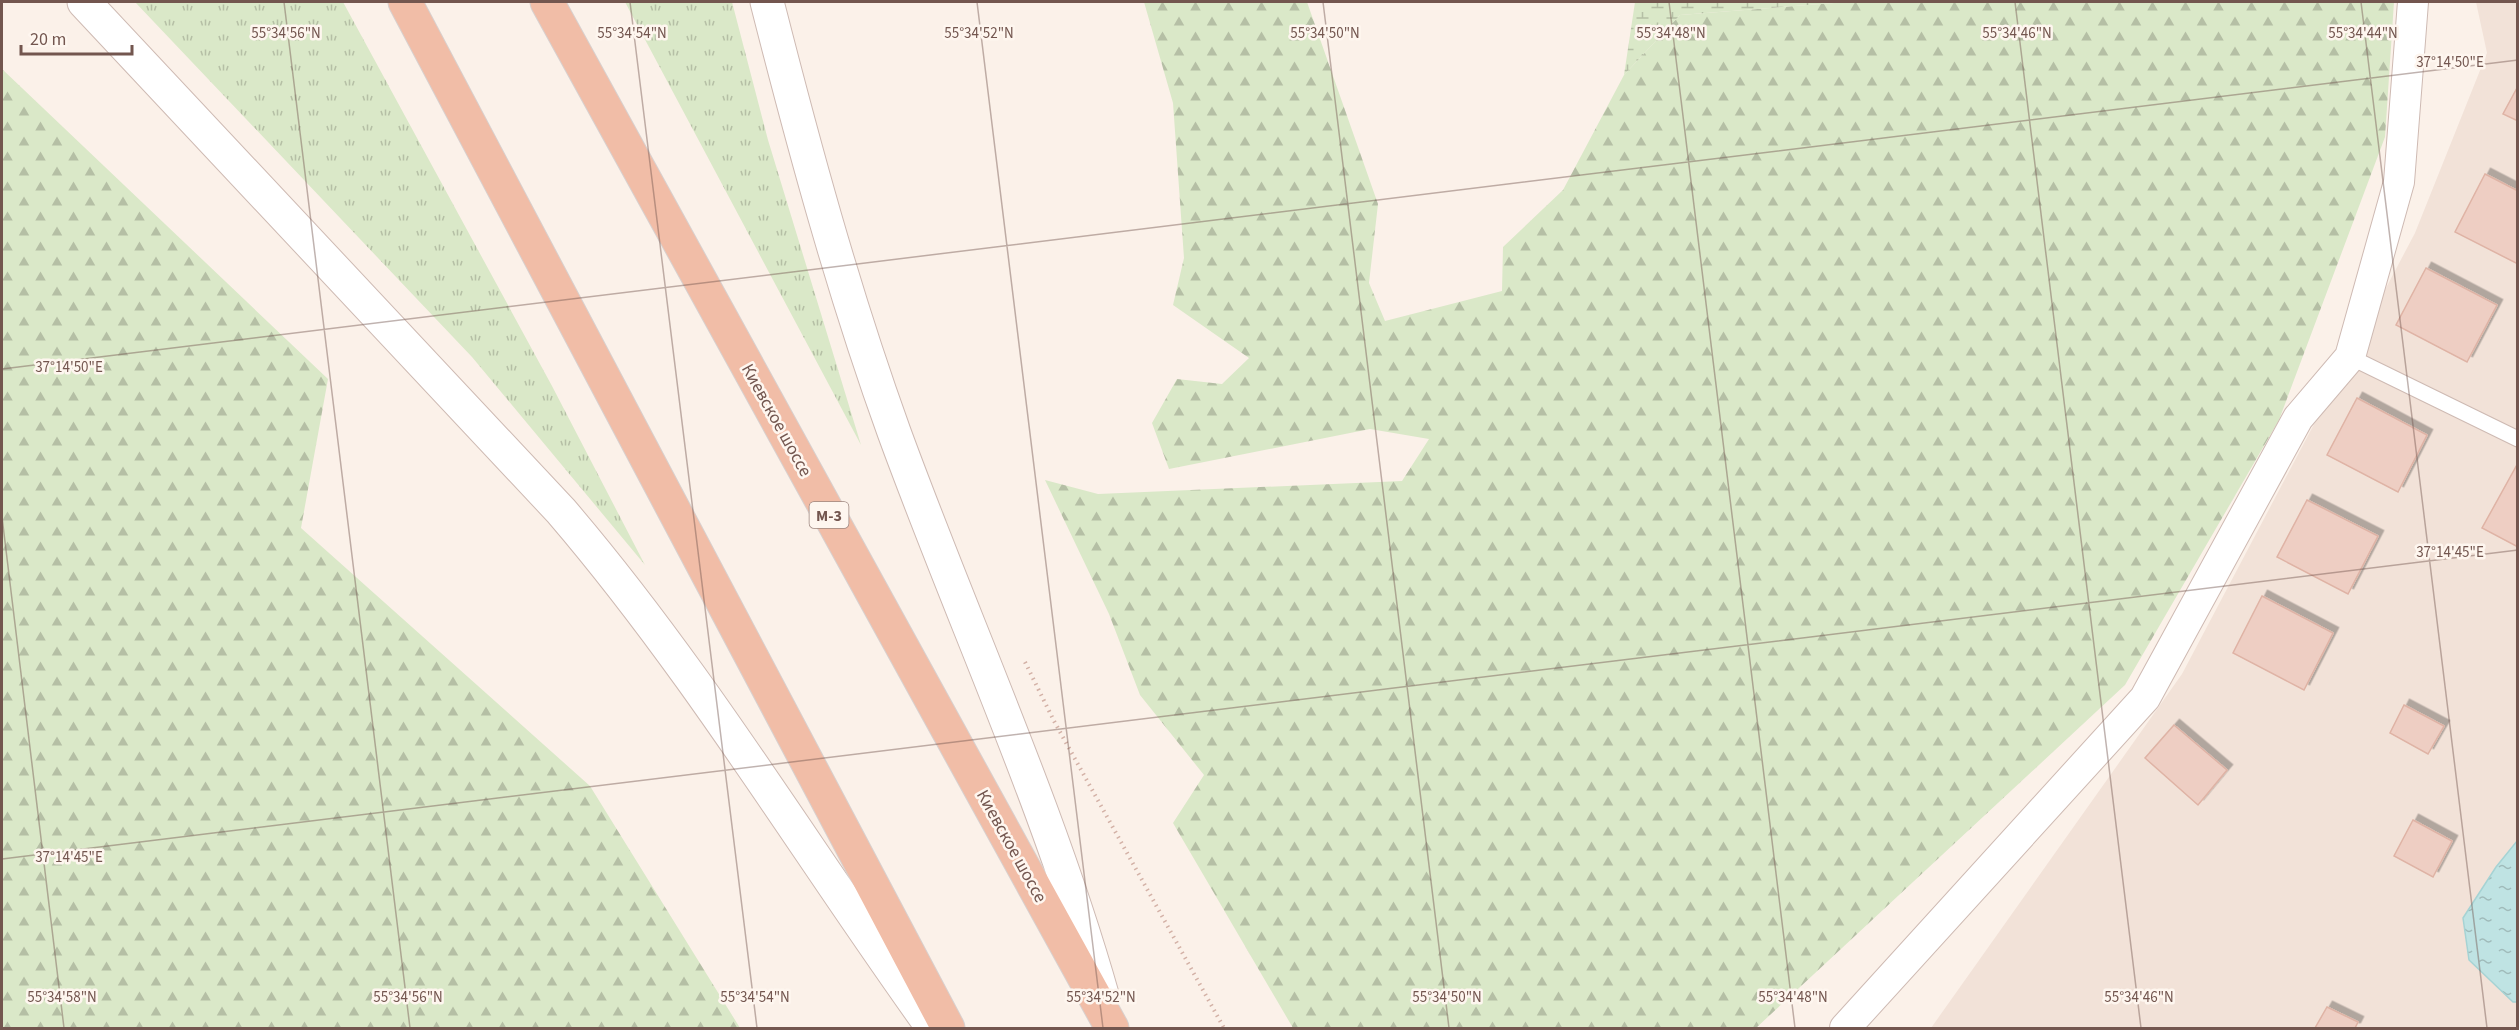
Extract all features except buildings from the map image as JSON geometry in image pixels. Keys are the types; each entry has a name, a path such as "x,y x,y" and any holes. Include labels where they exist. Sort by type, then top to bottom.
{"highway":[{"path":"405,2 948,1029"},
{"name":"Киевское шоссе","path":"547,2 1112,1028"}],"street":[{"path":"84,2 536,484 598,554 699,690 933,1029"},
{"path":"767,2 815,188 865,350 1057,851 1112,1028"},
{"path":"1845,1029 2145,698 2298,418 2350,357 2399,182 2413,2"}],"lane":[{"path":"2350,357 2517,439"}],"path":[{"path":"1022,657 1054,721 1224,1029"}],"shaded area":[{"path":"2476,2 2517,2 2517,1028 1931,1028 2182,674 2415,233 2487,53"}],"green space":[{"path":"135,2 343,2 552,386 645,565 472,357"},
{"path":"625,2 732,2 768,140 861,445"},
{"path":"1144,2 1307,2 1378,204 1369,283 1385,321 1502,291 1503,247 1563,190 1624,75 1680,15 1847,2 2394,2 2385,137 2279,420 2125,685 1756,1028 1293,1028 1173,823 1204,775 1140,695 1109,614 1045,480 1098,494 1402,481 1429,439 1370,429 1169,469 1152,423 1177,379 1222,384 1249,358 1173,305 1184,258 1173,103"},
{"path":"1635,2 1847,2 1680,15 1624,75"},
{"path":"2,69 328,379 301,528 590,786 740,1028 2,1028"}],"water":[{"path":"2517,841 2517,1002 2513,1002 2469,960 2463,918 2496,867"}]}
